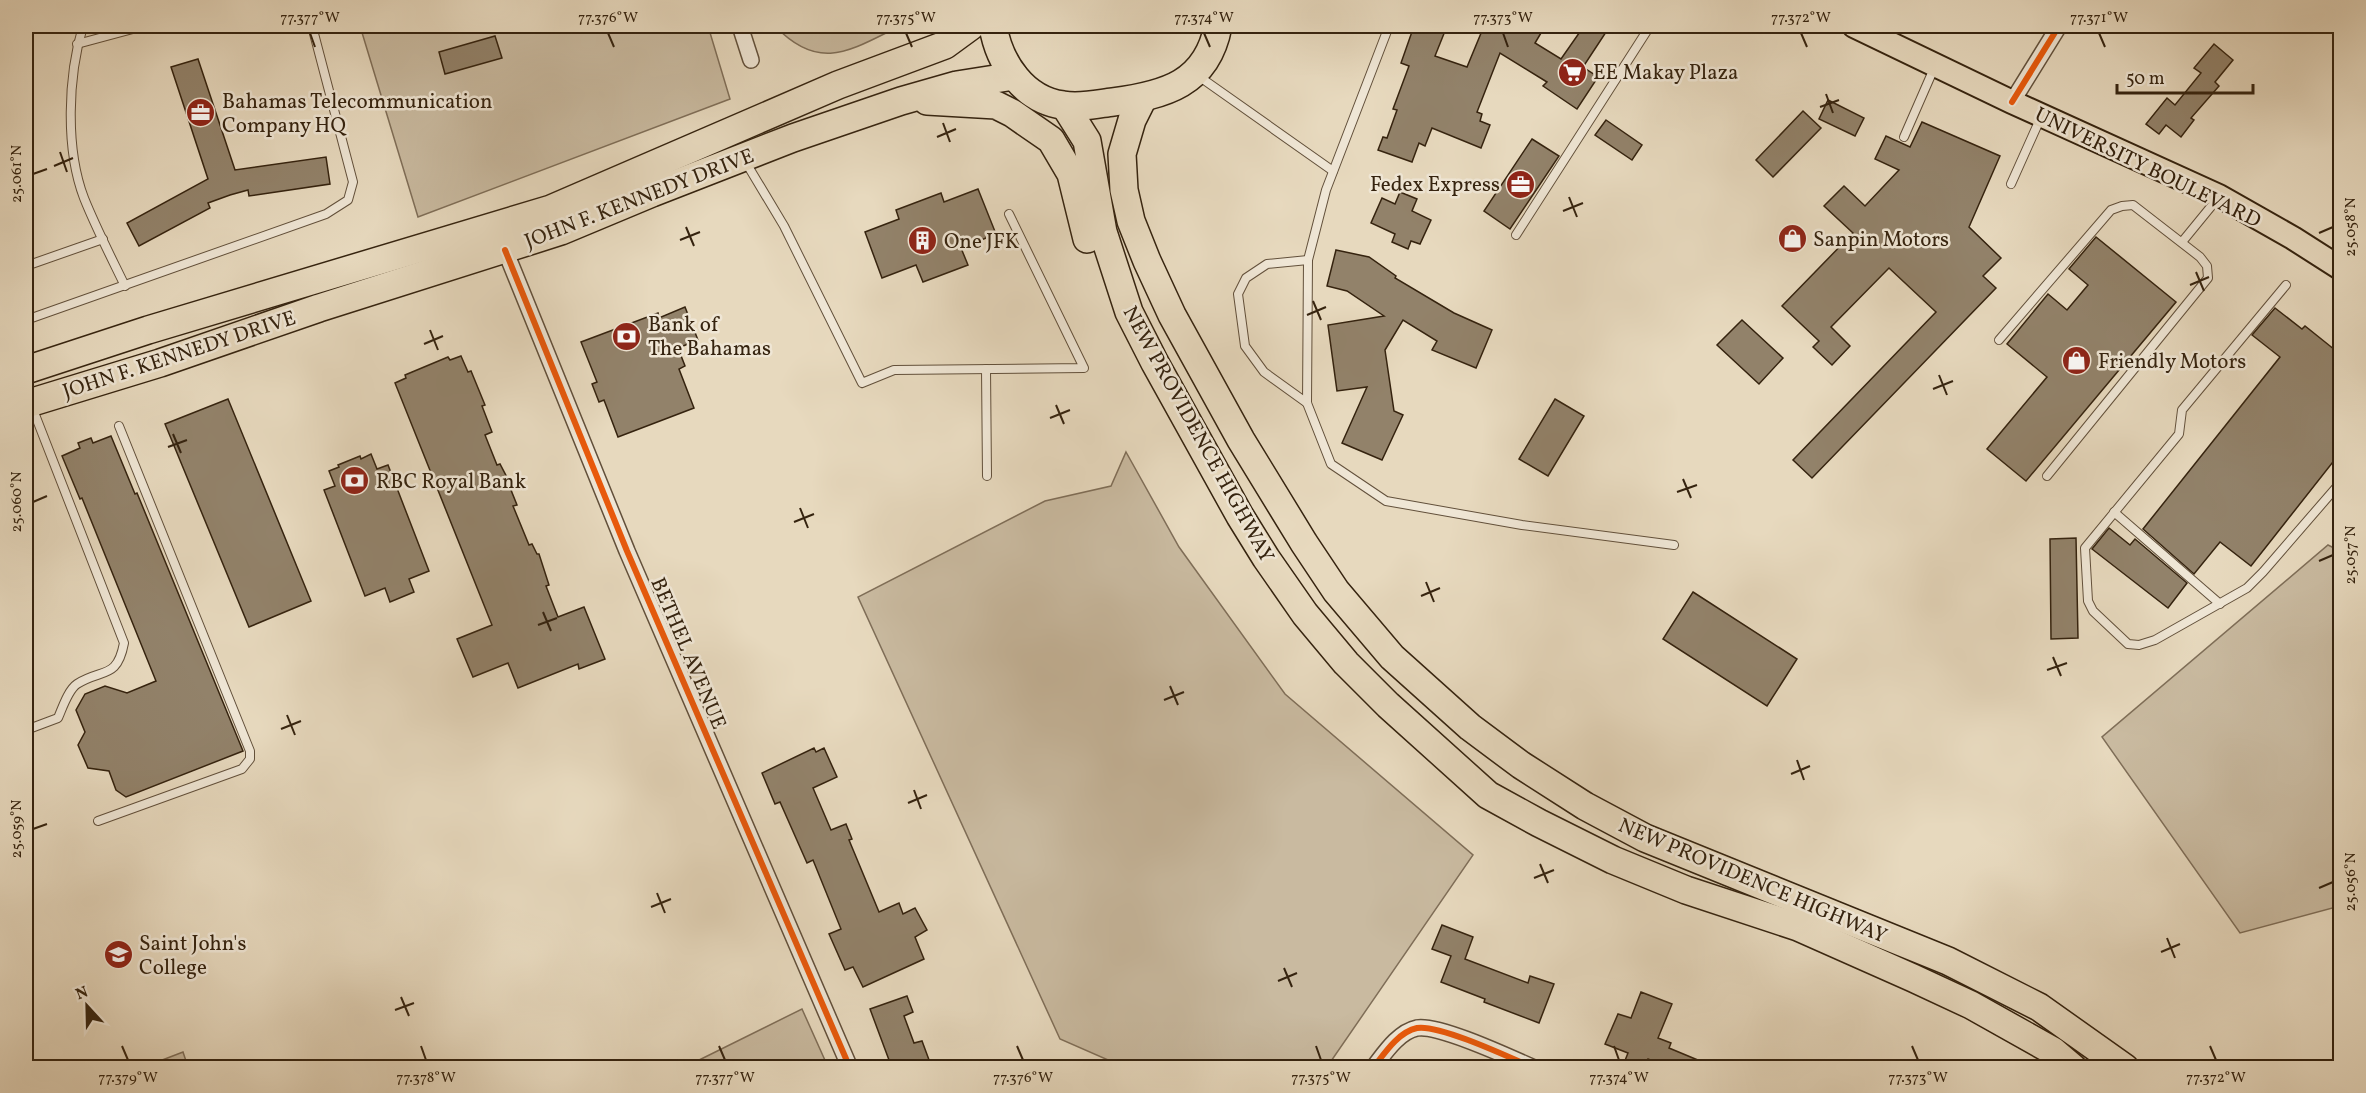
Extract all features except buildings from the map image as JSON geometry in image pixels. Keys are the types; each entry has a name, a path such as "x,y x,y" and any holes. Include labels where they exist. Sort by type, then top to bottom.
{"highway":[{"name":"JOHN F. KENNEDY DRIVE","path":"26,370 148,330 551,209 838,85 945,45 971,26"},
{"path":"993,26 1002,58 1020,84 1037,96 1065,106 1143,98 1175,87 1194,72 1213,46 1218,26"},
{"name":"JOHN F. KENNEDY DRIVE","path":"28,404 561,231 743,157 901,101 957,85 1014,76"},
{"name":"NEW PROVIDENCE HIGHWAY","path":"1143,98 1132,120 1122,154 1125,190 1131,221 1147,261 1172,315 1241,441 1304,543 1336,591 1392,657 1470,727 1521,765 1585,806 1644,838 1948,961 2039,1007 2125,1068"},
{"path":"901,101 996,105 1012,113 1051,140 1071,174 1085,234 1104,282 1129,312"},
{"name":"NEW PROVIDENCE HIGHWAY","path":"1065,106 1088,141 1102,232 1129,312 1240,516 1305,614 1346,663 1380,697 1488,795 1539,823 1613,860 1686,890 1798,927 1913,978 1981,1011 2053,1051 2073,1068"}],"main road":[{"name":"UNIVERSITY BOULEVARD","path":"1854,26 2041,116 2219,196 2340,268"}],"street":[{"path":"740,26 751,60"},
{"path":"2012,102 2059,26"},
{"name":"BETHEL AVENUE","path":"505,250 627,551 850,1068"},
{"path":"1373,1068 1397,1039 1417,1028 1452,1034 1534,1068"}],"lane":[{"path":"83,26 77,44 71,114 75,163 84,197 125,286"},
{"path":"77,44 144,26"},
{"path":"26,320 326,214 348,200 354,182 312,26"},
{"path":"1389,26 1326,190 1308,260 1307,403 1331,464 1386,501 1522,525 1674,545"},
{"path":"1516,234 1650,26"},
{"path":"1904,137 1936,65"},
{"path":"1194,72 1333,171"},
{"path":"2011,184 2041,116"},
{"path":"743,157 784,226 862,383 894,370 1084,368 1009,214"},
{"path":"2182,242 2219,196"},
{"path":"1999,340 2111,210 2122,206 2133,205 2182,242 2207,266 2208,278 2047,476"},
{"path":"26,266 103,239"},
{"path":"1307,403 1264,372 1245,346 1238,294 1246,278 1267,264 1308,260"},
{"path":"2286,285 2182,410 2179,434 2085,548 2088,601 2093,611 2128,644 2139,645 2155,640 2247,588 2340,483"},
{"path":"986,369 987,476"},
{"path":"26,730 58,718 75,685 111,670 121,660 124,643 28,404"},
{"path":"98,821 242,769 250,759 250,751 119,426"},
{"path":"2114,512 2220,604"}],"shaded area":[{"path":"360,26 708,26 730,99 418,217"},
{"path":"775,26 900,26 851,49 836,53 821,53 807,49 791,40"},
{"path":"1126,452 1179,547 1285,694 1473,855 1327,1067 1124,1067 1060,1039 858,597 1045,501 1111,486"},
{"path":"2328,545 2340,551 2340,906 2240,933 2102,737"},
{"path":"802,1009 828,1067 685,1067"},
{"path":"183,1052 188,1067 144,1067"}],"cycle path":[{"path":"2012,102 2059,26"},
{"path":"505,250 627,551 850,1068"},
{"path":"1373,1068 1398,1039 1417,1028 1427,1028 1458,1036 1534,1068"}],"place":[{"name":"EE Makay Plaza","path":"1572,72"},
{"name":"Bahamas Telecommunication Company HQ","path":"201,113"},
{"name":"Fedex Express","path":"1521,184"},
{"name":"Sanpin Motors","path":"1792,239"},
{"name":"One JFK","path":"923,241"},
{"name":"Bank of The Bahamas","path":"627,336"},
{"name":"Friendly Motors","path":"2077,361"},
{"name":"RBC Royal Bank","path":"355,481"},
{"name":"Saint John's College","path":"118,955"}]}
